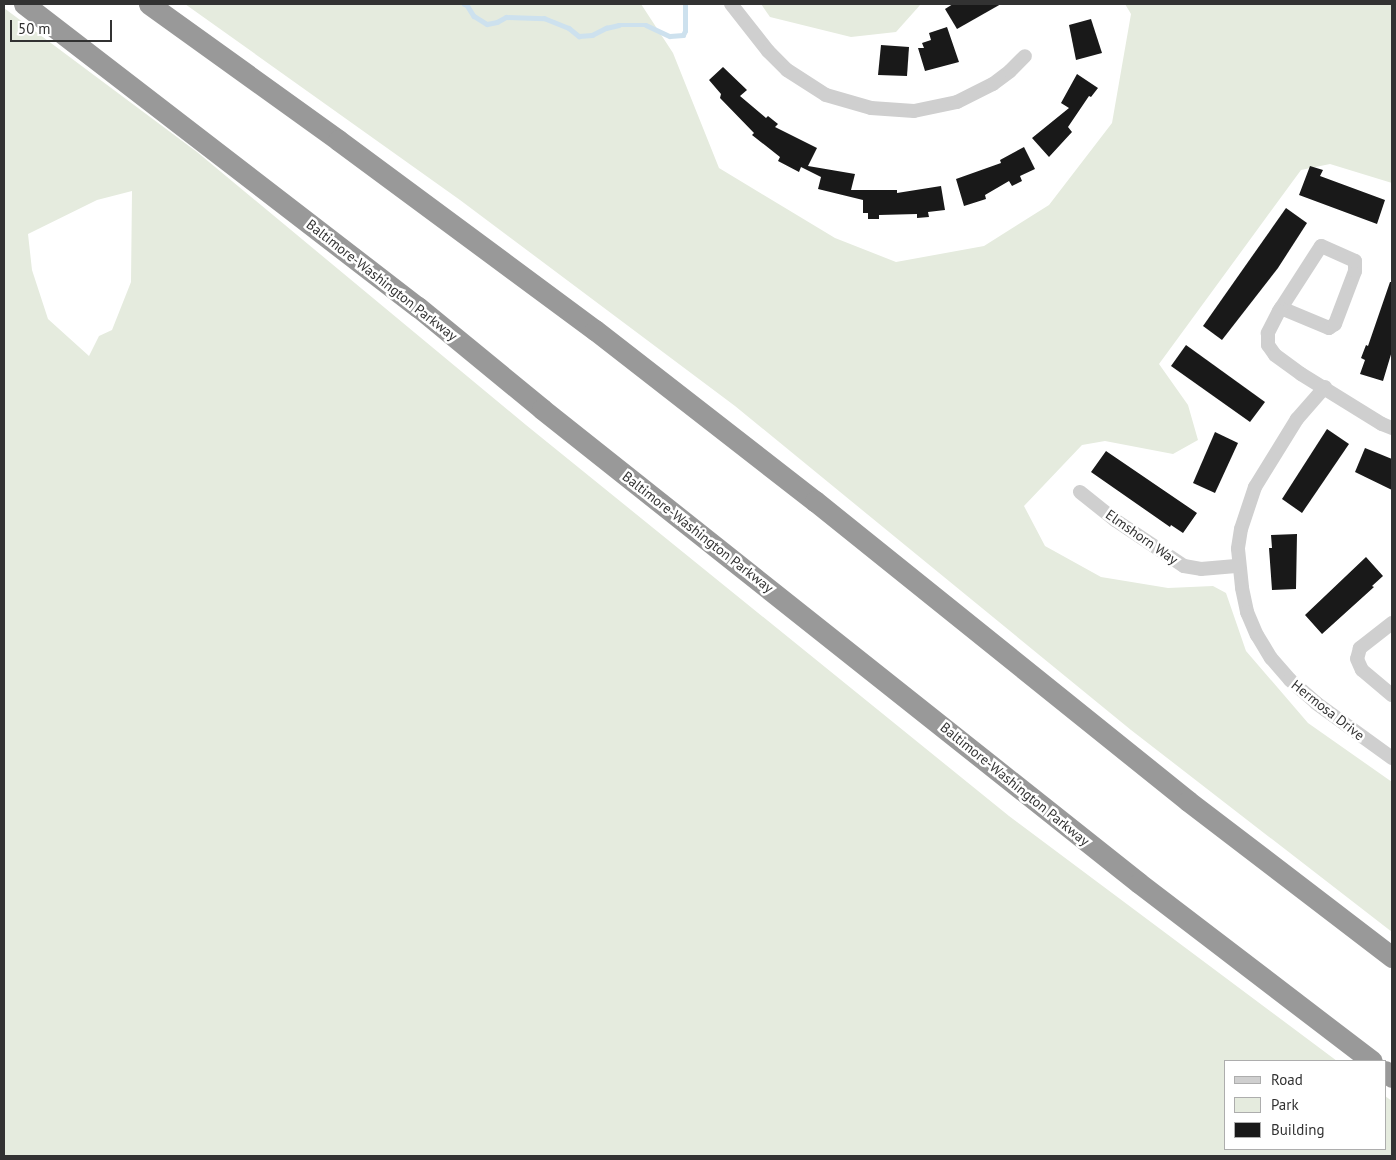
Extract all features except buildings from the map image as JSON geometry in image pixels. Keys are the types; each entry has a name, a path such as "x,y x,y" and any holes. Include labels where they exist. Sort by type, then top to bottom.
{"highway":[{"name":"Baltimore-Washington Parkway","path":"24,4 418,307 542,409 1140,884 1371,1060"},
{"path":"149,4 338,140 595,330 815,501 1188,801 1392,957"}],"street":[{"path":"731,4 768,51 787,70 826,95 871,108 914,111 957,102 993,84 1010,72 1025,56"},
{"path":"1282,308 1329,328 1335,324 1355,271 1355,261 1321,246 1282,308 1268,333 1268,345 1275,355 1301,374 1392,428"},
{"name":"Hermosa Drive","path":"1325,387 1297,419 1256,487 1242,529 1238,549 1247,612 1271,658 1290,680 1316,703 1392,758"},
{"name":"Elmshorn Way","path":"1080,492 1115,520 1184,566 1201,570 1239,566"},
{"path":"1392,623 1360,648 1356,659 1362,670 1392,695"}],"green space":[{"path":"185,4 641,4 673,53 719,168 835,238 896,262 984,246 1049,205 1112,123 1131,14 1125,4 1392,4 1392,183 1330,164 1301,170 1159,364 1188,405 1198,440 1173,454 1105,441 1082,445 1024,506 1045,546 1101,577 1168,588 1213,586 1226,593 1246,651 1308,723 1392,782 1392,932 1131,730 735,406 460,200"},
{"path":"761,4 921,4 896,32 851,37 770,17"},
{"path":"4,8 197,152 526,425 1009,816 1336,1060 1224,1060 1224,1150 1386,1150 1386,1097 1392,1101 1392,1156 4,1156","holes":["132,191 131,282 112,330 99,336 89,356 48,319 32,270 28,234 97,200"]}],"waterway":[{"path":"464,4 467,5 474,16 487,24 497,22 506,17 544,18 569,28 579,36 592,35 606,28 619,25 646,25 670,36 683,35 685,31 685,4"}]}
